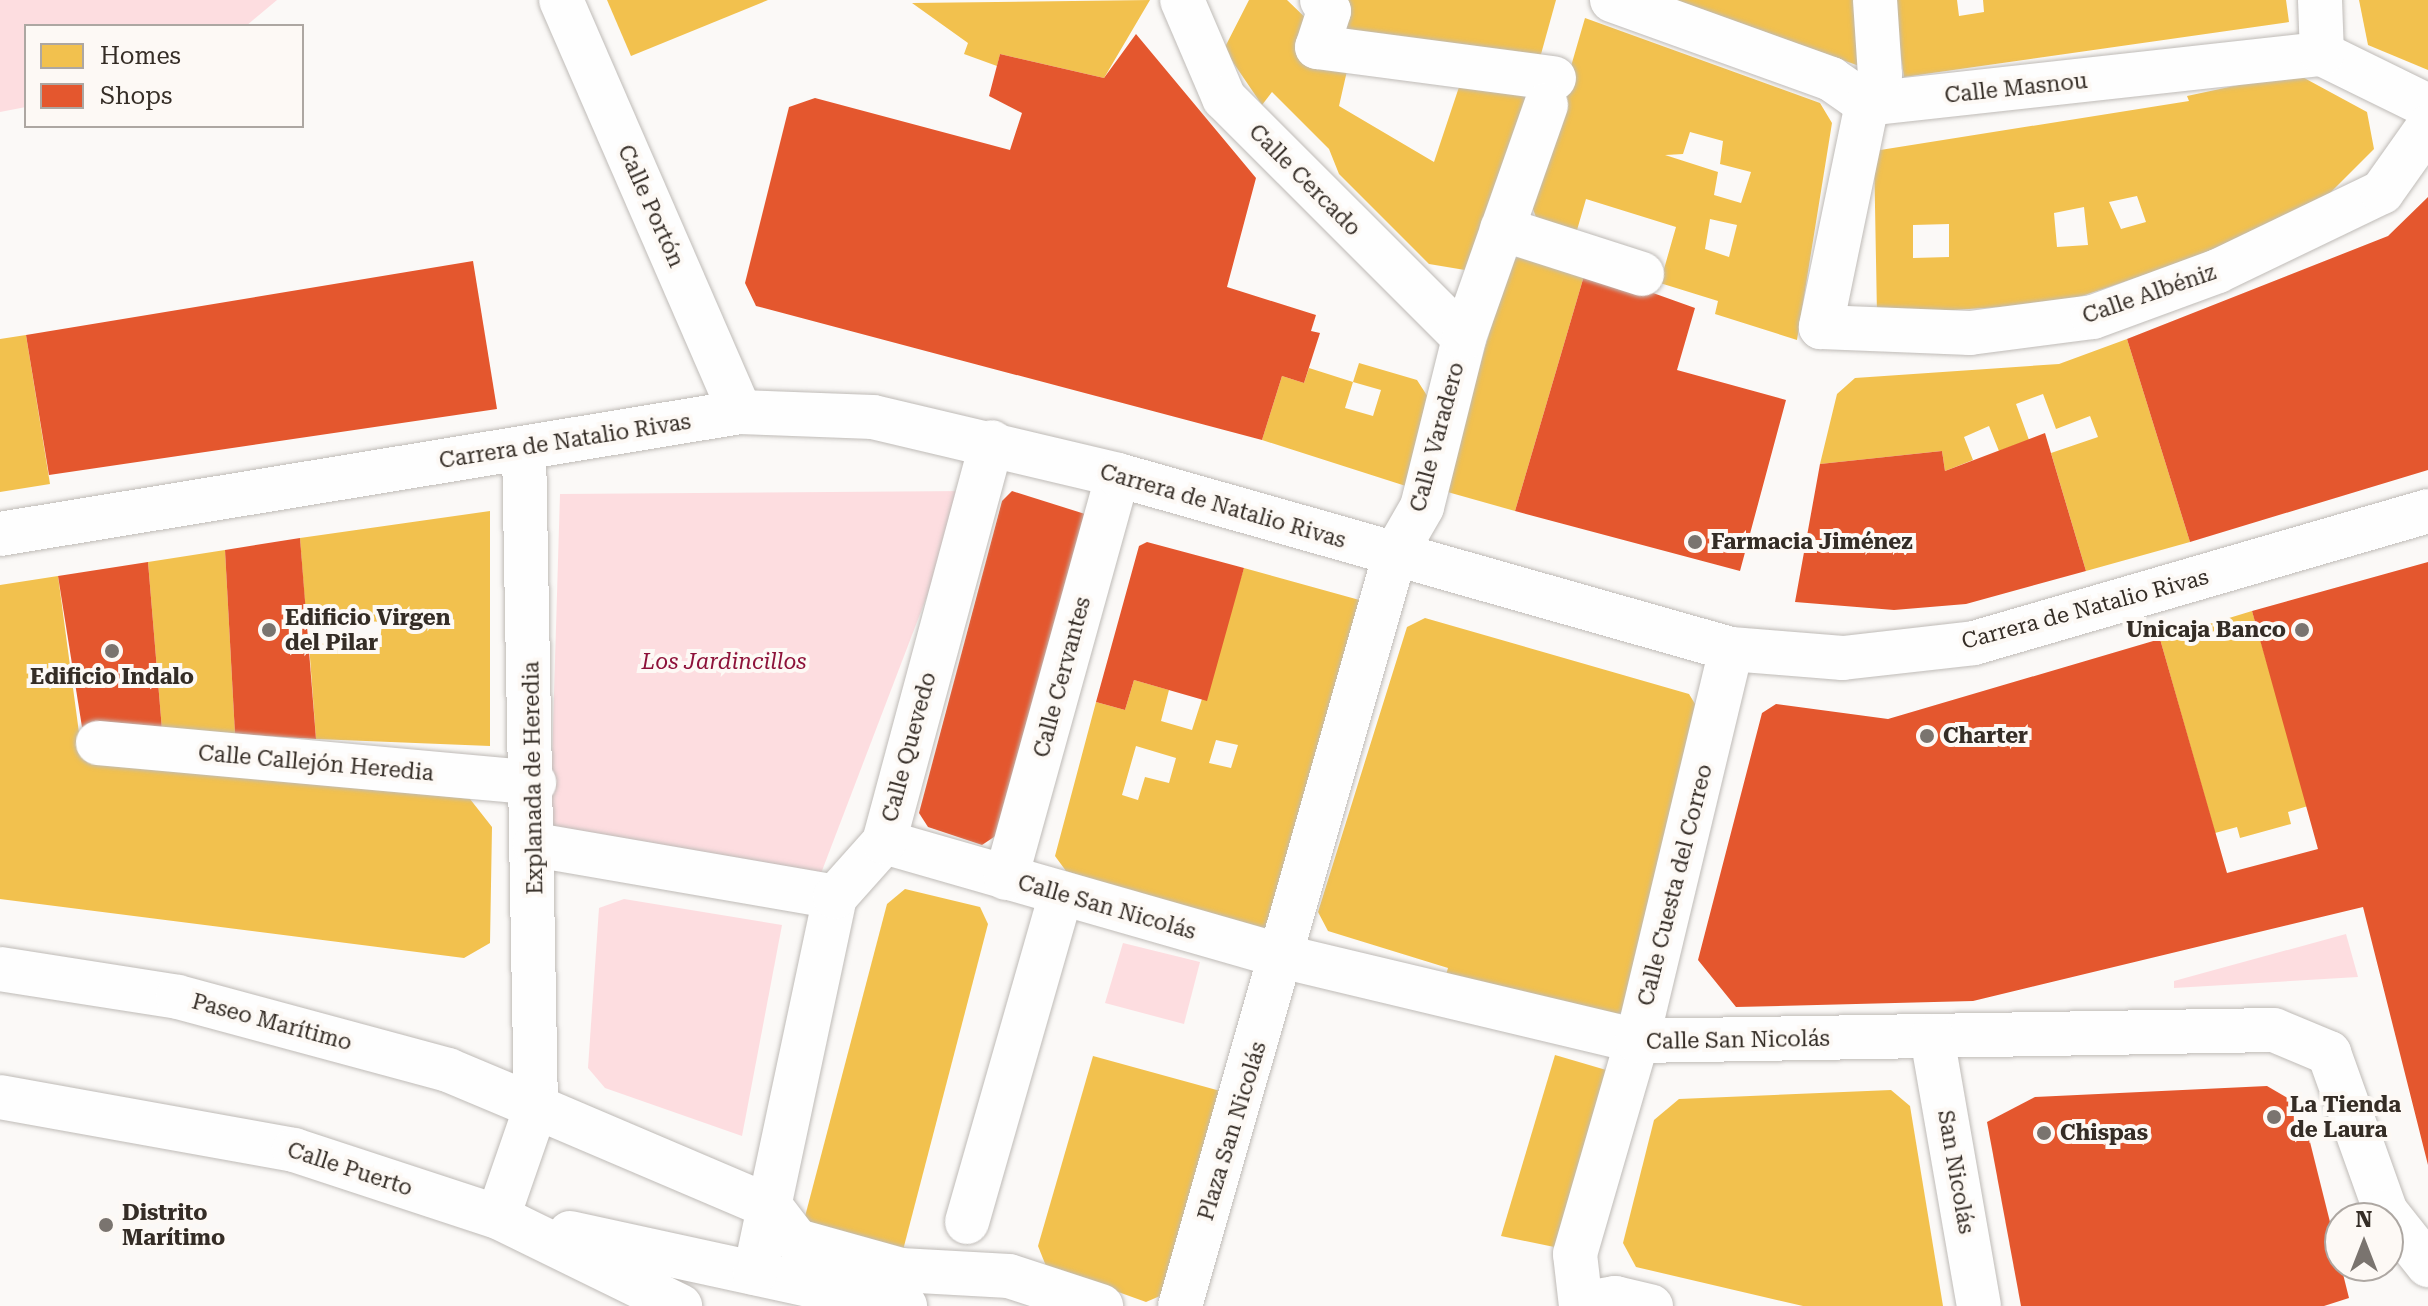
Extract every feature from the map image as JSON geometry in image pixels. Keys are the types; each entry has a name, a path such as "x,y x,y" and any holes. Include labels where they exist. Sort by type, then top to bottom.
{"main road":[{"name":"Calle Portón","path":"561,0 740,412"},
{"name":"Calle Cercado","path":"1182,0 1224,98 1464,338"},
{"name":"Calle Varadero","path":"1285,957 1395,554 1422,507 1464,338 1550,91 1317,47 1329,11 1322,0"},
{"path":"1612,0 1831,79 1867,104 1880,75 1875,0"},
{"path":"2320,0 2322,54 2428,106"},
{"name":"Calle Masnou","path":"1867,104 2322,54"},
{"name":"Calle Albéniz","path":"1867,104 1821,327 1970,333 2093,317 2218,271 2382,192 2428,127"},
{"path":"1502,229 1642,274"},
{"name":"Carrera de Natalio Rivas","path":"0,534 740,412 873,417 992,442 1118,475 1731,649 1843,658 1974,643 2428,511"},
{"name":"Calle Quevedo","path":"835,897 884,842 992,442"},
{"name":"Explanada de Heredia","path":"524,448 534,783 536,1107"},
{"name":"Calle Cervantes","path":"1006,878 1118,475"},
{"name":"Calle Cuesta del Correo","path":"1581,1305 1575,1254 1637,1041 1731,649"},
{"name":"Calle Callejón Heredia","path":"98,743 534,783"},
{"name":"Calle San Nicolás","path":"884,842 1285,957 1637,1041 2274,1030 2329,1053 2386,1212 2428,1265"},
{"path":"535,845 835,897 755,1273"},
{"path":"967,1222 1061,894"},
{"name":"Plaza San Nicolás","path":"1180,1306 1285,957"},
{"name":"Paseo Marítimo","path":"0,969 178,997 448,1070 771,1207"},
{"name":"San Nicolás","path":"1932,1037 1979,1306"},
{"name":"Calle Puerto","path":"0,1097 294,1150 498,1217 680,1306"},
{"path":"536,1107 498,1217 905,1306"},
{"path":"771,1207 797,1241 901,1270 1009,1276 1101,1306"},
{"path":"1581,1305 1615,1298 1651,1306"}],"green space":[{"path":"0,0 277,0 248,24 24,24 24,107 0,112"},
{"name":"Los Jardincillos","path":"967,491 820,876 550,829 560,494"},
{"path":"624,899 782,925 742,1136 605,1088 588,1068 599,908"},
{"path":"2346,934 2358,977 2174,988 2174,981"},
{"path":"1123,943 1200,962 1184,1024 1105,1003"}],"building: Homes":[{"path":"607,0 768,0 631,56"},
{"path":"1150,0 1104,78 1000,54 997,66 964,54 968,43 912,3"},
{"path":"1249,0 1287,0 1314,26 1296,55 1349,62 1339,106 1434,162 1462,78 1532,93 1465,270 1429,264 1339,174 1329,149 1272,92 1262,105 1224,49"},
{"path":"1332,0 1556,0 1538,65 1336,36"},
{"path":"1676,0 1860,0 1862,67"},
{"path":"1893,0 1957,0 1959,16 1984,12 1983,0 2286,0 2289,22 1904,77"},
{"path":"2359,0 2428,0 2428,70 2368,45"},
{"path":"1585,18 1820,103 1832,123 1797,340 1715,314 1718,301 1660,283 1676,227 1586,199 1575,237 1539,225 1531,204","holes":["1690,132 1723,141 1720,164 1751,172 1741,203 1714,195 1718,172 1665,155 1683,154","1710,219 1737,225 1729,257 1705,249"]},
{"path":"2295,73 2367,112 2374,149 2321,202 2189,260 2061,303 1877,315 1874,151 2189,101 2187,96","holes":["2137,196 2146,222 2121,229 2109,202","2084,207 2088,245 2057,247 2054,213","1949,224 1949,257 1913,258 1913,225"]},
{"path":"1532,251 1586,269 1515,511 1444,491 1510,261"},
{"path":"26,335 50,484 0,492 0,339"},
{"path":"2127,339 2190,542 2086,571 2051,453 2098,437 2090,416 2056,429 2043,394 2016,404 2029,440 1999,451 1989,426 1964,437 1973,460 1945,471 1942,451 1820,464 1837,394 1855,378 2059,364"},
{"path":"1359,363 1417,380 1435,408 1412,488 1262,440 1282,376 1304,383 1309,368 1353,382","holes":["1353,382 1381,390 1373,416 1345,408"]},
{"path":"490,511 490,746 316,739 309,644 380,643 382,622 306,617 300,538"},
{"path":"225,550 235,734 162,730 148,562"},
{"path":"1244,568 1363,601 1271,935 1066,871 1055,856 1096,702 1125,710 1134,680 1169,690 1161,721 1192,730","holes":["1216,740 1238,745 1231,768 1209,763","1136,746 1176,758 1169,783 1145,777 1138,800 1122,795"]},
{"path":"58,576 82,755 470,799 492,827 490,943 464,958 0,899 0,585"},
{"path":"2252,611 2308,806 2288,812 2291,824 2240,838 2237,827 2215,833 2160,639"},
{"path":"1425,618 1689,694 1703,717 1624,1011 1602,1022 1444,981 1448,968 1328,931 1318,912 1407,627"},
{"path":"905,889 980,907 988,924 902,1254 802,1228 887,904"},
{"path":"1555,1055 1613,1072 1564,1249 1501,1236"},
{"path":"1093,1056 1224,1092 1167,1293 1146,1302 1046,1266 1038,1246"},
{"path":"1891,1090 1910,1106 1943,1306 1803,1306 1636,1267 1623,1243 1654,1120 1679,1099"}],"building: Shops":[{"path":"1136,34 1256,178 1227,287 1316,315 1311,331 1320,333 1304,383 1282,376 1262,440 756,306 745,283 789,107 815,98 1010,150 1022,113 989,96 1000,54 1104,78"},
{"path":"2428,197 2428,470 2190,542 2127,339 2388,236"},
{"path":"473,261 497,409 49,475 26,335"},
{"path":"1586,269 1695,308 1677,370 1786,400 1740,571 1515,511"},
{"path":"2045,433 2086,571 1966,604 1894,610 1795,602 1820,464 1942,451 1945,471"},
{"path":"1012,491 1085,514 997,835 982,845 928,827 919,813 1002,501"},
{"name":"Edificio Virgen del Pilar","path":"300,538 316,739 235,734 225,550"},
{"path":"1147,542 1244,568 1207,701 1134,680 1125,710 1096,702 1139,546"},
{"name":"Edificio Indalo","path":"148,562 162,730 82,727 58,576"},
{"path":"2428,562 2428,1165 2363,907 1973,1001 1736,1007 1698,960 1762,713 1776,704 1888,719 2160,639 2227,873 2318,849 2252,611"},
{"path":"2267,1086 2301,1106 2325,1202 2324,1282 2345,1282 2349,1298 2324,1306 2021,1306 1987,1122 2035,1097"}],"place":[{"name":"Farmacia Jiménez","path":"1695,542"},
{"name":"Edificio Virgen del Pilar","path":"269,630"},
{"name":"Unicaja Banco","path":"2302,630"},
{"name":"Edificio Indalo","path":"112,651"},
{"name":"Charter","path":"1927,736"},
{"name":"La Tienda de Laura","path":"2274,1117"},
{"name":"Chispas","path":"2044,1133"},
{"name":"Distrito Marítimo","path":"106,1225"}]}
